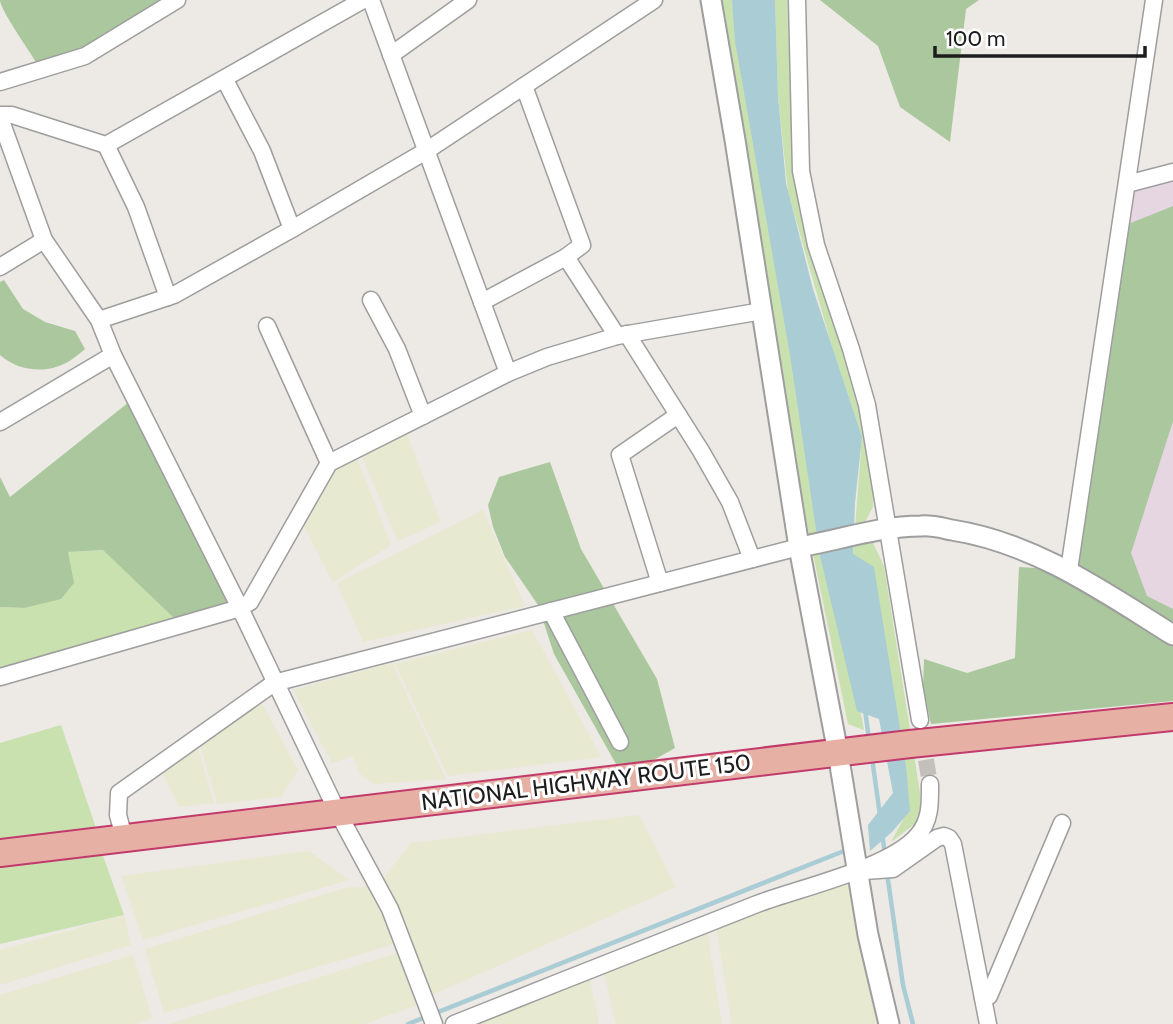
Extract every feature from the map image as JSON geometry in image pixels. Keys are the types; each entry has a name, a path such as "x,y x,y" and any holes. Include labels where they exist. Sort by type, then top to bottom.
{"highway":[{"name":"NATIONAL HIGHWAY ROUTE 150","path":"0,853 843,753 915,732 1173,717"}],"street":[{"path":"0,82 85,56 177,0"},
{"path":"363,0 106,145 12,115 0,116 44,240 99,320 113,355 240,608 337,811 390,909 434,1024"},
{"path":"371,0 508,373"},
{"path":"391,55 468,0"},
{"path":"99,320 168,297 292,229 426,151 654,0"},
{"path":"711,0 762,311 843,753 851,836 868,935 889,1024"},
{"path":"797,0 801,171 816,244 867,405 888,528 915,732"},
{"path":"1069,570 1154,0"},
{"path":"225,80 262,151 292,229"},
{"path":"482,302 566,257 582,245 524,86"},
{"path":"106,145 136,207 168,297"},
{"path":"1127,184 1173,172"},
{"path":"0,267 44,240"},
{"path":"566,257 678,415 730,502 752,559"},
{"path":"371,300 397,349 423,416"},
{"path":"0,677 240,608 250,602 329,463 508,373 547,357 622,335 762,311"},
{"path":"267,326 329,463"},
{"path":"0,422 113,355"},
{"path":"660,583 620,455 678,415"},
{"path":"124,837 118,814 119,793 274,683 752,559 888,528 923,525 1001,542 1069,570 1173,635"},
{"path":"551,611 620,742"},
{"path":"454,1024 760,903 893,854 918,835 925,824 930,806 930,784"},
{"path":"983,998 989,996 1062,823"},
{"path":"857,867 893,869 937,838 949,838 953,844 988,1024"}],"shaded area":[{"path":"1173,177 1173,619 1077,562 1132,188"}],"green space":[{"path":"0,0 177,0 111,41 41,70 11,23"},
{"path":"717,0 732,0 738,55 864,730 848,724 789,437"},
{"path":"775,0 787,0 794,178 808,238 839,327 859,407 873,490 873,507 864,524 884,566 920,793 920,820 891,842 904,818 853,555 862,437 832,347 788,192 778,96"},
{"path":"820,0 979,0 966,9 950,142 900,107 878,46"},
{"path":"1173,206 1173,421 1131,553 1147,596 1173,609 1173,701 931,724 923,688 924,659 967,673 1015,658 1019,567 1069,570 1121,227"},
{"path":"4,280 23,309 45,322 75,331 85,349 66,363 41,370 15,365 0,355 0,282"},
{"path":"134,398 230,603 175,619 103,550 68,552 74,583 61,599 24,608 0,607 0,477 10,497"},
{"path":"406,432 441,522 398,541 361,455"},
{"path":"357,458 391,545 333,582 302,522 335,468"},
{"path":"550,462 581,549 657,679 675,748 652,761 616,764 554,654 538,605 505,557 493,527 488,505 499,477"},
{"path":"483,510 525,606 363,642 337,583"},
{"path":"104,550 175,619 0,669 0,607 24,608 68,552"},
{"path":"532,630 601,757 448,776 395,664"},
{"path":"392,663 446,779 374,784 359,773 353,756 332,763 293,690"},
{"path":"260,700 298,770 281,797 217,804 199,741"},
{"path":"61,725 96,828 0,839 0,743"},
{"path":"196,743 214,803 179,807 158,765"},
{"path":"639,815 676,887 425,998 426,1002 364,1024 169,1024 404,951 401,942 164,1013 145,949 345,888 377,886 411,843"},
{"path":"309,851 349,880 143,940 121,876"},
{"path":"102,853 124,915 0,944 0,862"},
{"path":"859,880 896,1024 732,1024 715,921"},
{"path":"124,915 131,945 0,985 0,950"},
{"path":"706,924 722,1024 616,1024 602,966"},
{"path":"133,955 152,1018 133,1024 0,1024 0,995"},
{"path":"588,971 599,1024 478,1024"}],"water":[{"path":"732,0 775,0 778,96 786,183 813,289 862,437 853,554 874,567 906,766 910,811 892,832 870,851 868,825 893,793 879,719 857,711 820,556 790,355 735,41"}],"waterway":[{"path":"865,710 869,739"},
{"path":"872,758 880,815"},
{"path":"882,834 885,853"},
{"path":"408,1024 849,849"},
{"path":"887,873 903,985 913,1024"}],"tunnel":[{"path":"922,736 930,784"}]}
